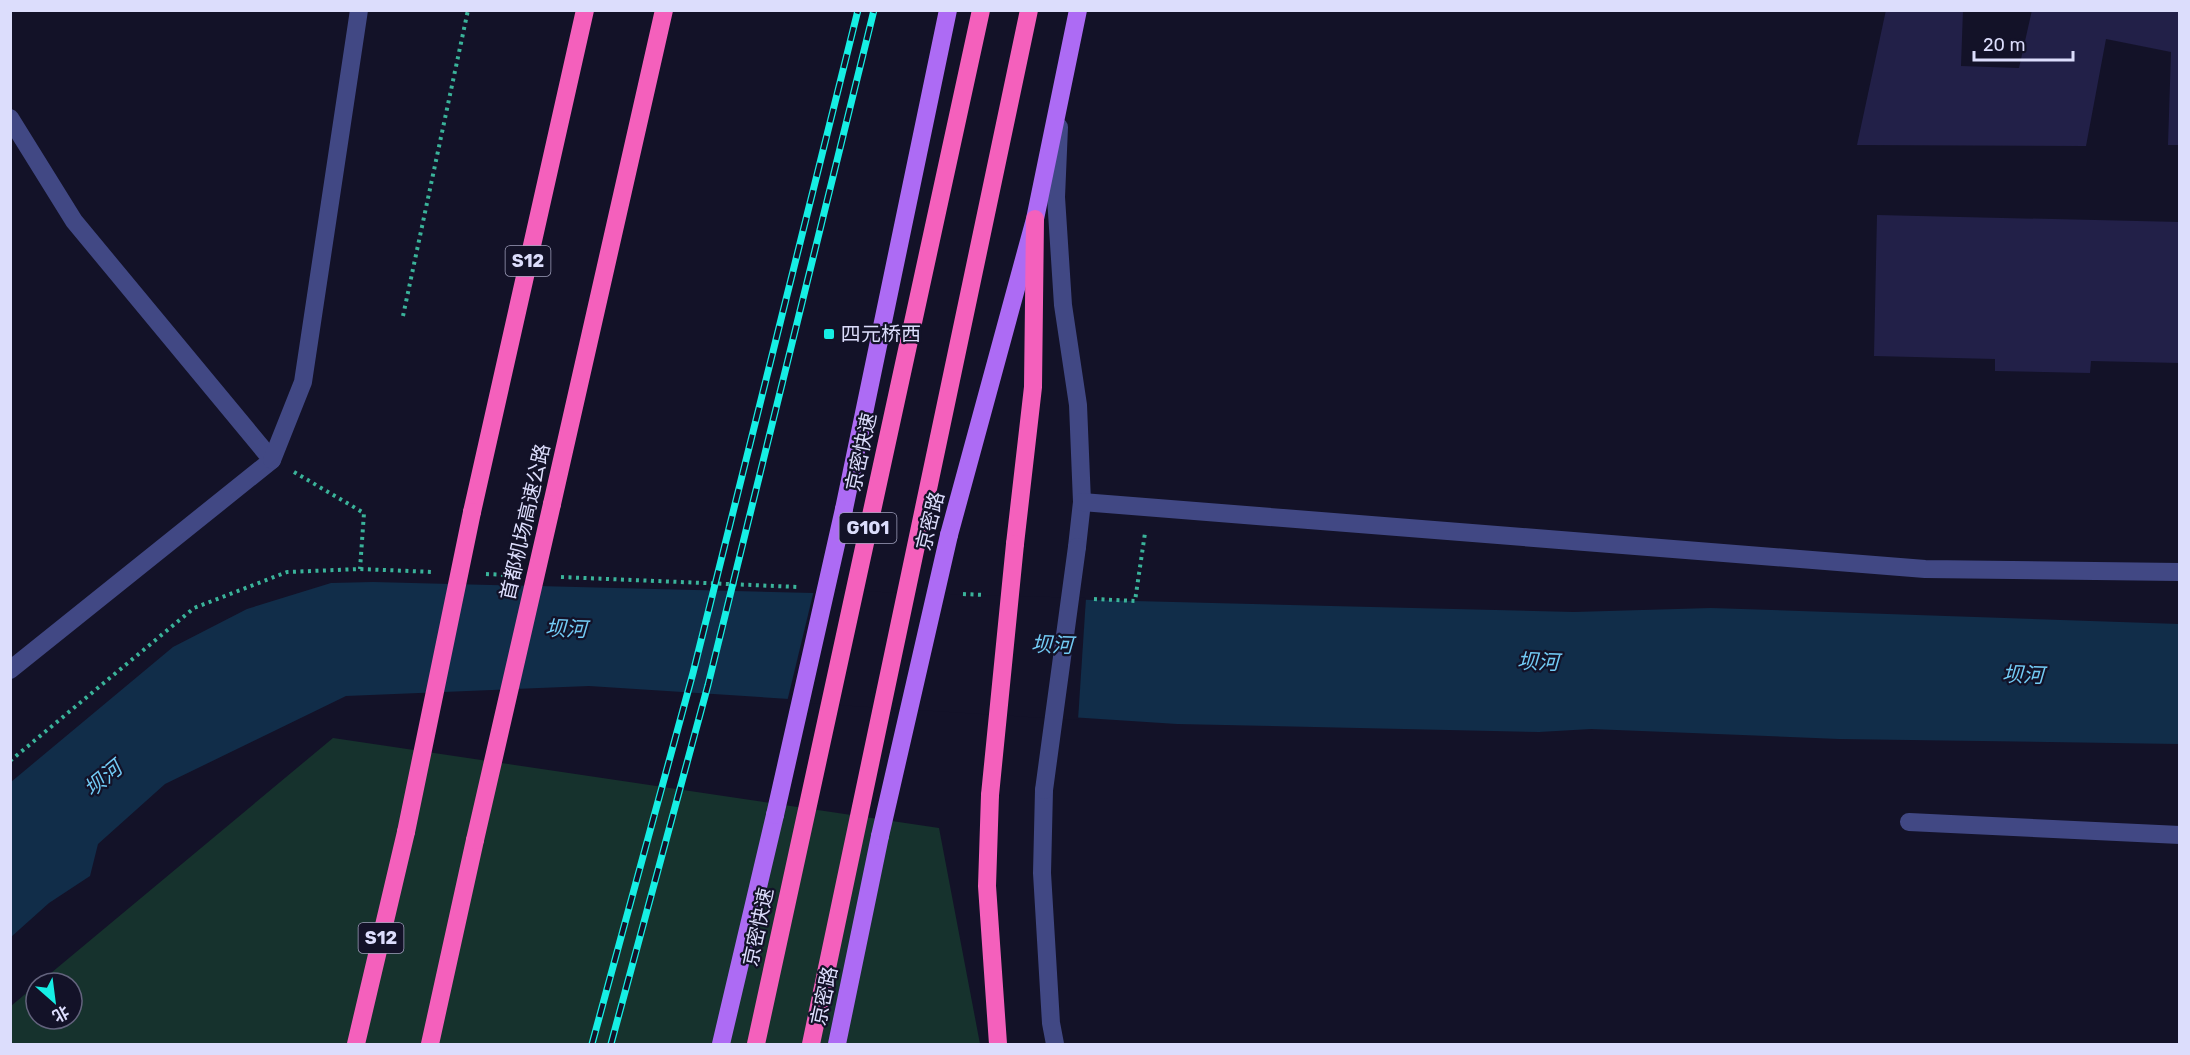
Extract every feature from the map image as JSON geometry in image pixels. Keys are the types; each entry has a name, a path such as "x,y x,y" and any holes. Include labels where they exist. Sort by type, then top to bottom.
{"highway":[{"name":"S12","path":"356,1044 406,832 471,512 585,10"},
{"name":"首都机场高速公路","path":"430,1044 664,10"},
{"name":"京密快速","path":"756,1044 981,10"},
{"name":"G101","path":"811,1044 1029,10"},
{"path":"998,1044 987,886 990,795 1032,387 1035,219"}],"main road":[{"path":"721,1044 844,508 948,10"},
{"name":"京密路","path":"837,1044 880,836 949,535 1035,219 1078,10"}],"street":[{"path":"10,670 272,460 303,382 359,10"},
{"path":"1055,1044 1051,1023 1042,873 1044,790 1082,502 1078,405 1064,305 1056,197 1060,106"},
{"path":"10,118 74,221 272,460"},
{"path":"1082,502 1925,569 2180,572"},
{"path":"1908,822 2180,835"}],"path":[{"path":"403,316 468,10"},
{"path":"272,460 364,513 360,569"},
{"path":"1136,601 1148,508"}],"green space":[{"path":"333,738 939,828 980,1044 11,1044 11,1006 24,995 24,1031 84,1031 84,971 53,971"}],"water":[{"name":"坝河","path":"373,582 1574,612 1711,608 2179,624 2179,744 1839,739 1591,729 1539,732 1177,724 589,686 346,696 165,784 98,844 90,876 49,903 11,937 11,782 173,647 247,609 331,583"}],"pier":[{"path":"814,590 1086,598 1078,720 787,702"}],"building":[{"path":"1886,10 1963,10 1961,66 2019,68 2032,10 2180,10 2180,145 2168,145 2171,52 2106,39 2086,146 1857,145"},
{"path":"1877,215 2180,222 2180,363 2091,361 2090,373 1995,371 1995,359 1874,356"}],"railway":[{"path":"592,1044 693,673 858,10"},
{"path":"611,1044 708,685 874,10"}],"place":[{"name":"四元桥西","path":"829,334"}]}
